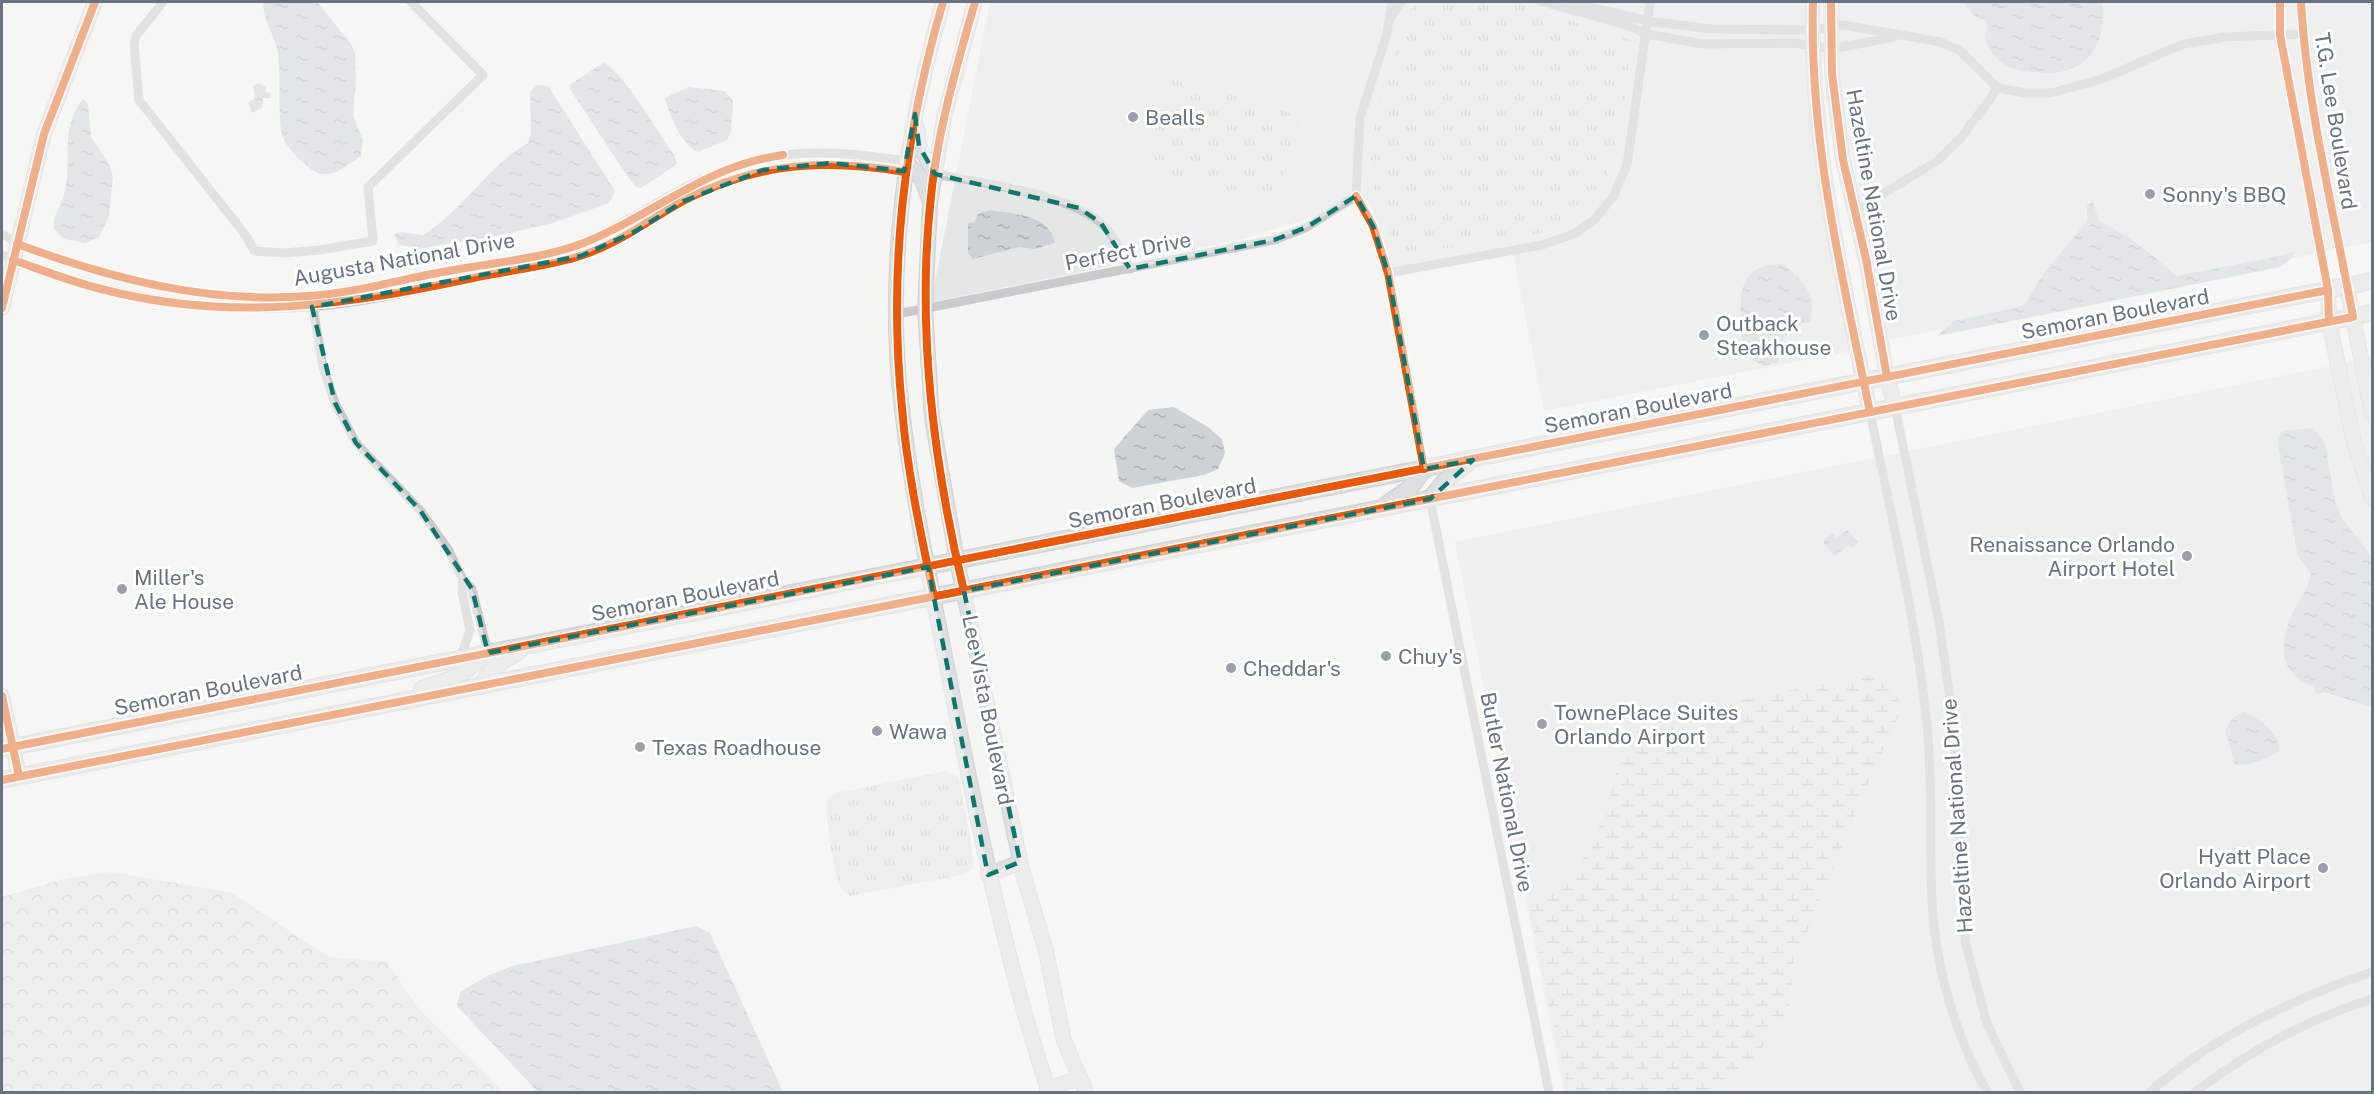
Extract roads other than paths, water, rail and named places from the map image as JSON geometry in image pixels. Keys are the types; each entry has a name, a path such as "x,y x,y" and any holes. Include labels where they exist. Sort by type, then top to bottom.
{"main road":[{"name":"Semoran Boulevard","path":"7,747 2373,281"},
{"path":"2,780 2373,313"},
{"path":"1430,499 1444,482 1473,460"},
{"path":"1380,509 1410,488 1424,469"},
{"path":"481,686 495,666 538,643"},
{"path":"382,704 454,678 488,653"}],"street":[{"path":"2,308 7,258 17,244 44,134 95,2"},
{"path":"163,2 136,36 139,100 247,237 254,251 285,253 373,241 368,187 483,75 411,2"},
{"name":"Lee Vista Boulevard","path":"943,2 926,62 906,166 898,252 897,314 902,410 928,567 988,875 1013,977 1048,1090"},
{"name":"Lee Vista Boulevard","path":"975,2 944,118 930,204 925,309 933,418 957,561 1020,862 1046,951 1064,1041 1086,1092"},
{"path":"1392,2 1391,18 1360,118 1356,196 1373,226 1388,273 1424,469"},
{"path":"1391,18 1401,2"},
{"path":"1544,2 1630,26 1646,34 1704,44 1794,44 1830,49 1900,36"},
{"path":"1569,2 1648,21 1712,29 1812,30 1843,25 1941,42 1959,50 1998,88 2051,93 2102,79 2183,44 2225,37 2303,34"},
{"path":"1388,273 1542,245 1574,234 1594,220 1613,198 1627,165 1650,2"},
{"name":"Hazeltine National Drive","path":"1813,2 1812,47 1824,176 1915,639 1924,702 1929,761 1932,903 1938,950 1955,1021 1987,1092"},
{"name":"Hazeltine National Drive","path":"1831,2 1830,49 1843,160 1853,212 1866,259 1887,377 1895,406 1939,622 1951,706 1958,785 1961,895 1966,945 1987,1024 2020,1092"},
{"name":"T.G. Lee Boulevard","path":"2280,2 2280,35 2328,290 2329,321 2356,454 2373,498"},
{"name":"T.G. Lee Boulevard","path":"2301,2 2303,34 2322,159 2373,415"},
{"path":"1853,212 1937,161 1960,139 1998,88"},
{"path":"915,114 919,146 935,174 1079,208 1101,223 1122,250 1130,269"},
{"name":"Augusta National Drive","path":"2,234 17,244 65,261 167,289 206,295 264,298 311,296 579,244 624,224 680,190 718,172 767,157 844,152 906,166"},
{"name":"Augusta National Drive","path":"7,258 102,290 196,306 257,309 312,307 389,296 581,256 634,232 684,201 721,184 763,170 831,163 906,166"},
{"path":"906,166 921,178 930,204"},
{"name":"Perfect Drive","path":"897,314 1274,240 1307,227 1356,196"},
{"path":"311,296 324,372 335,404 356,442 420,510 448,549 463,580 472,589 488,653"},
{"name":"Butler National Drive","path":"1430,499 1549,1092"},
{"path":"460,659 470,630 462,592 463,580"},
{"path":"2,696 7,747 19,776"},
{"path":"988,875 1020,862"},
{"path":"2150,1092 2225,1037 2299,1000 2373,972"},
{"path":"2195,1092 2230,1067 2276,1040 2330,1014 2373,999"},
{"path":"1048,1090 1080,1078"}],"water":[{"path":"263,2 317,2 351,44 355,53 356,80 353,116 363,140 361,156 336,172 322,174 307,166 295,155 283,138 280,120 278,52 265,15"},
{"path":"1962,2 2102,2 2101,34 2096,47 2078,65 2050,73 2017,70 1999,61 1985,41 1987,21 1973,15"},
{"path":"603,63 610,67 630,89 674,155 677,164 641,188 636,187 626,174 570,89 571,84"},
{"path":"258,83 266,87 266,92 270,93 271,98 263,98 262,108 252,113 248,103 255,98 253,86"},
{"path":"537,85 548,86 615,191 609,203 553,223 500,235 423,248 399,245 394,234 402,232 423,235 451,213 500,164 528,143 531,133 530,92"},
{"path":"688,87 724,91 733,100 731,132 727,140 698,152 686,143 673,120 665,98"},
{"path":"83,99 88,104 91,137 110,166 113,177 109,216 99,237 85,243 64,239 54,229 56,215 67,182 71,123"},
{"path":"2092,200 2099,221 2120,232 2176,276 2276,257 2295,251 2290,260 2280,267 1937,336 1954,321 2023,306 2044,273 2087,221 2087,206"},
{"path":"990,210 1029,217 1038,221 1052,233 1055,243 1035,249 1019,247 973,259 968,253 968,223 975,222 977,214"},
{"path":"1782,264 1797,277 1810,294 1812,306 1810,321 1797,325 1784,337 1778,362 1764,366 1751,359 1743,343 1741,299 1746,281 1751,274 1768,265"},
{"path":"1174,407 1208,427 1222,439 1225,453 1218,469 1204,475 1132,488 1119,481 1114,449 1148,410"},
{"path":"2314,428 2325,444 2335,501 2342,518 2372,557 2372,707 2324,692 2317,694 2314,687 2304,683 2291,672 2285,657 2287,628 2307,587 2311,573 2298,557 2277,439 2283,431"},
{"path":"1848,530 1858,542 1852,548 1849,545 1835,556 1824,544 1824,540 1833,533 1836,538"},
{"path":"2243,711 2272,732 2280,751 2253,763 2235,765 2225,730 2232,719"},
{"path":"696,926 710,933 783,1092 538,1092 457,1006 460,992 489,975 513,966"}],"place":[{"name":"Bealls","path":"1133,117"},
{"name":"Sonny's BBQ","path":"2150,194"},
{"name":"Outback Steakhouse","path":"1704,335"},
{"name":"Renaissance Orlando Airport Hotel","path":"2187,556"},
{"name":"Miller's Ale House","path":"122,589"},
{"name":"Chuy's","path":"1386,656"},
{"name":"Cheddar's","path":"1231,668"},
{"name":"TownePlace Suites Orlando Airport","path":"1542,724"},
{"name":"Wawa","path":"877,731"},
{"name":"Texas Roadhouse","path":"640,747"},
{"name":"Hyatt Place Orlando Airport","path":"2323,868"}]}
